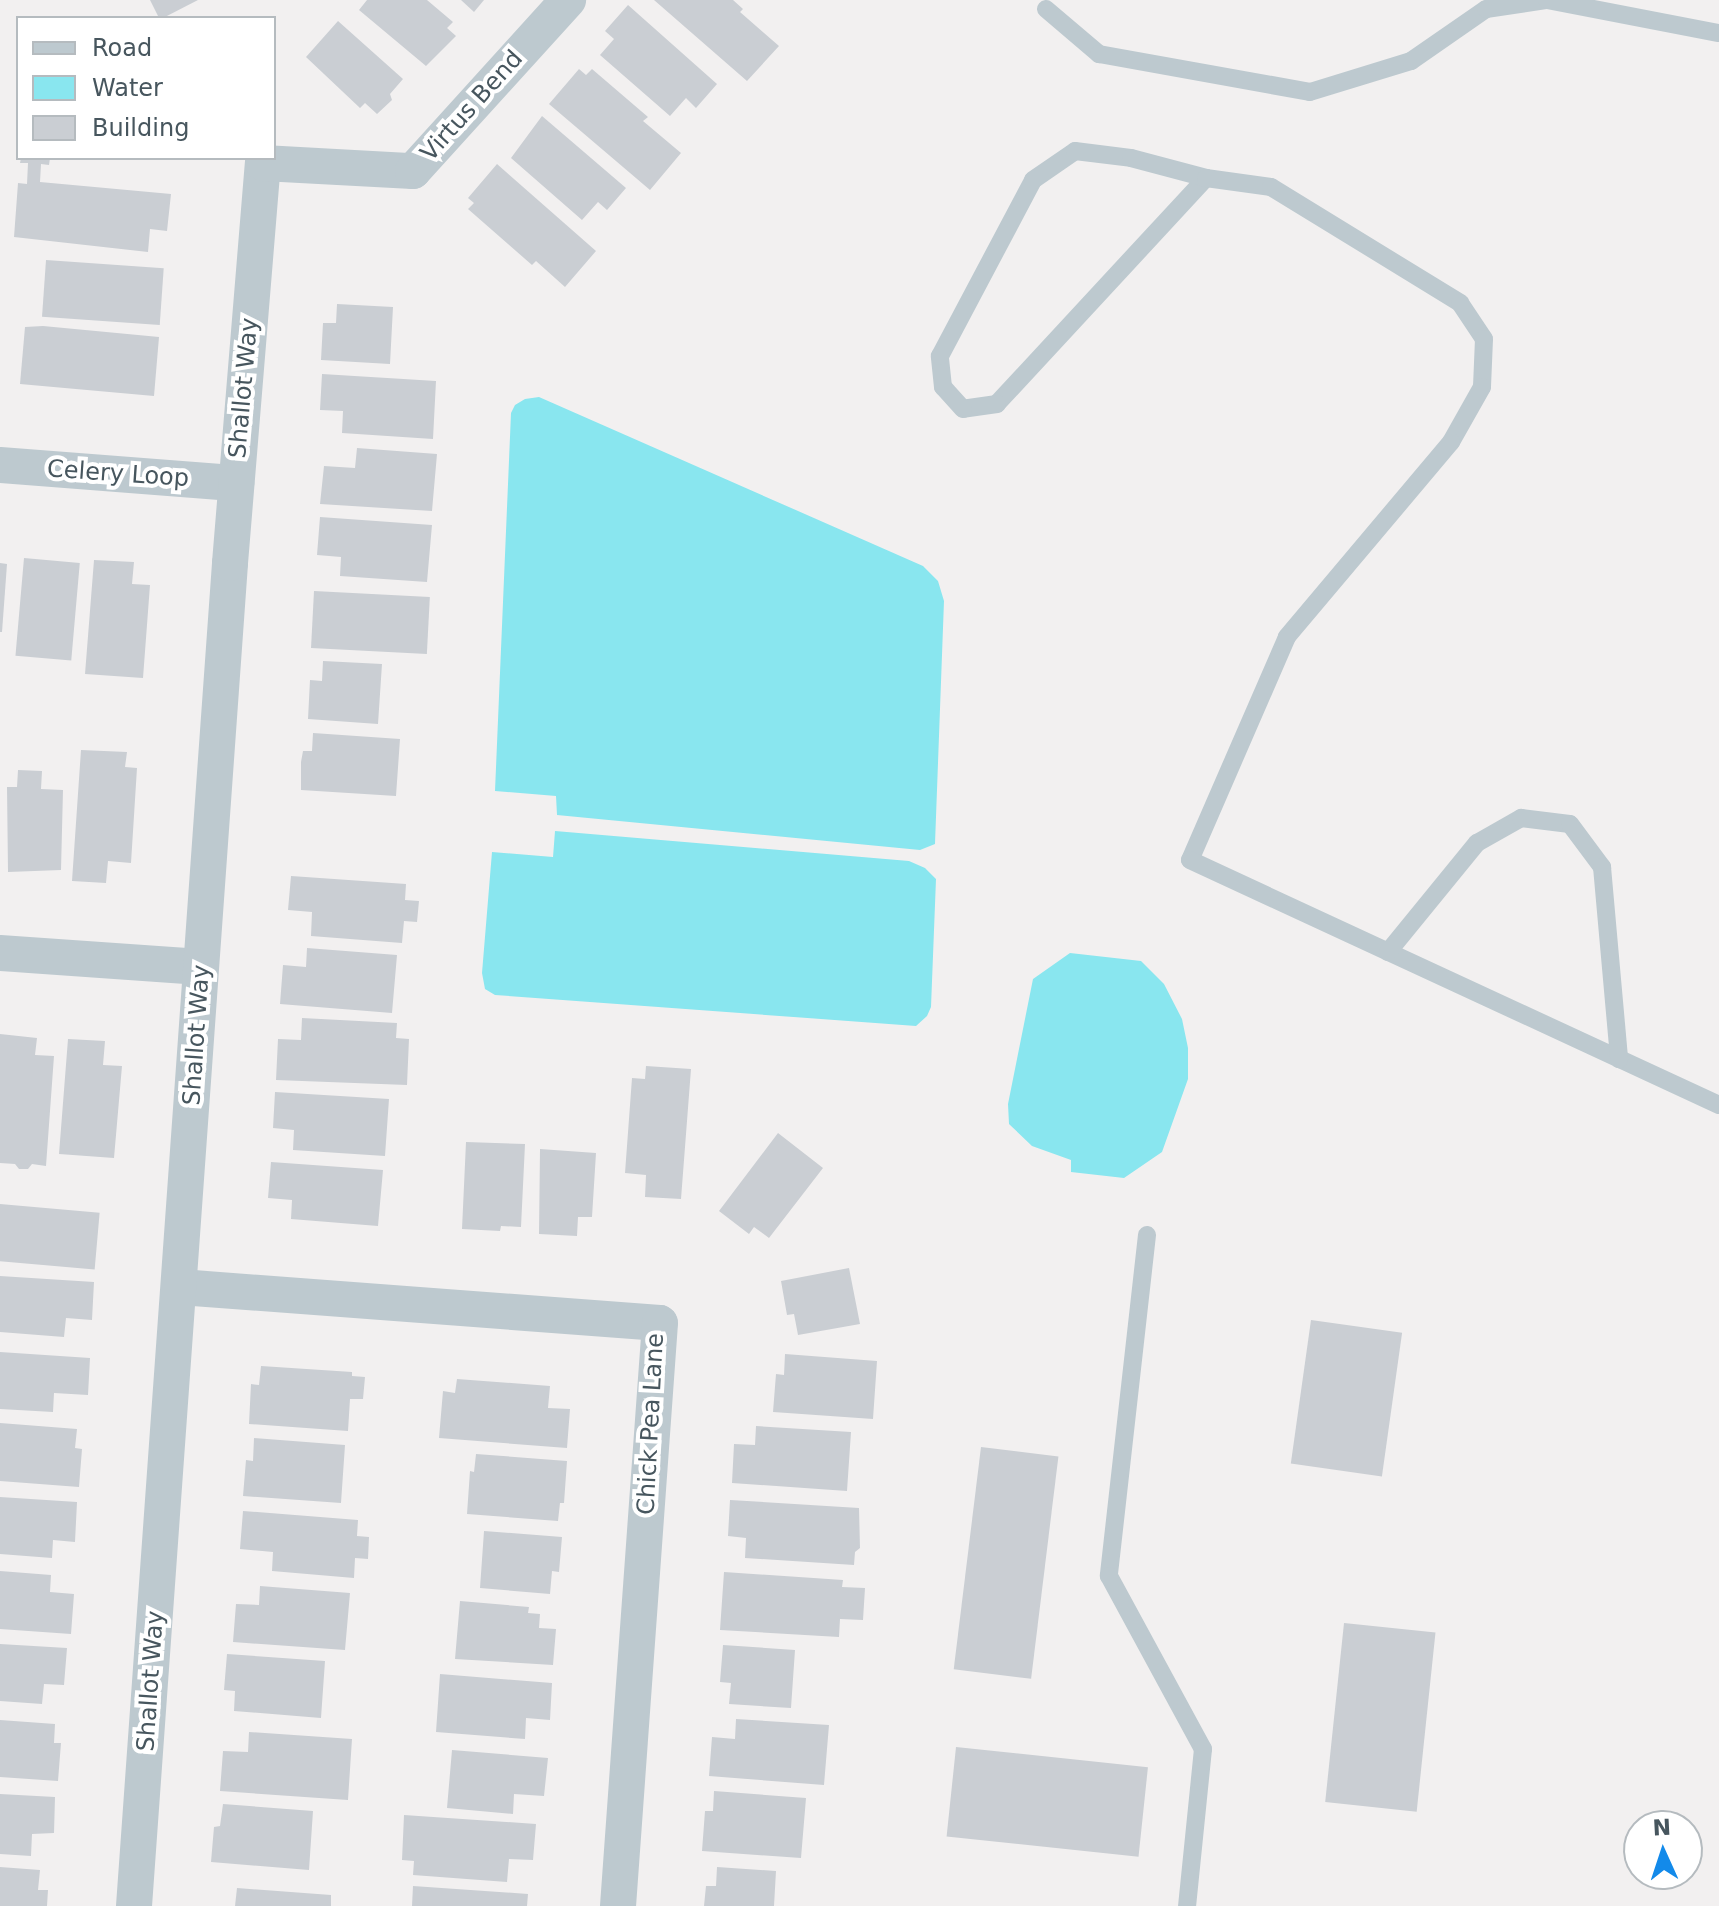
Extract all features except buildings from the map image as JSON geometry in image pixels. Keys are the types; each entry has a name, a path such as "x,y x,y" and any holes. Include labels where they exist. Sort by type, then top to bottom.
{"street":[{"name":"Virtus Bend","path":"263,163 413,171 568,0"},
{"name":"Shallot Way","path":"134,1906 236,483 263,163"},
{"name":"Celery Loop","path":"0,465 236,483"},
{"path":"0,953 201,967"},
{"name":"Chick Pea Lane","path":"180,1287 660,1323 618,1906"}],"lane":[{"path":"1046,9 1099,54 1310,92 1411,61 1486,9 1547,0 1719,33"},
{"path":"1206,178 997,404 963,409 943,387 940,356 1033,180 1075,151 1131,158 1206,178 1271,187 1460,303 1484,339 1482,387 1451,442 1287,637 1190,860 1719,1105"},
{"path":"1388,952 1477,843 1521,818 1570,824 1602,867 1619,1059"},
{"path":"1147,1235 1109,1576 1203,1749 1187,1906"}],"water":[{"path":"539,397 923,566 938,581 944,601 935,844 920,850 557,815 556,796 495,791 511,413 515,405 525,399"},
{"path":"555,831 909,861 925,868 936,879 931,1007 927,1016 916,1026 495,995 485,989 482,973 492,852 553,857"},
{"path":"1070,953 1141,961 1164,984 1182,1019 1188,1048 1188,1079 1162,1152 1124,1178 1071,1172 1071,1160 1032,1146 1009,1124 1008,1104 1033,979"}]}
